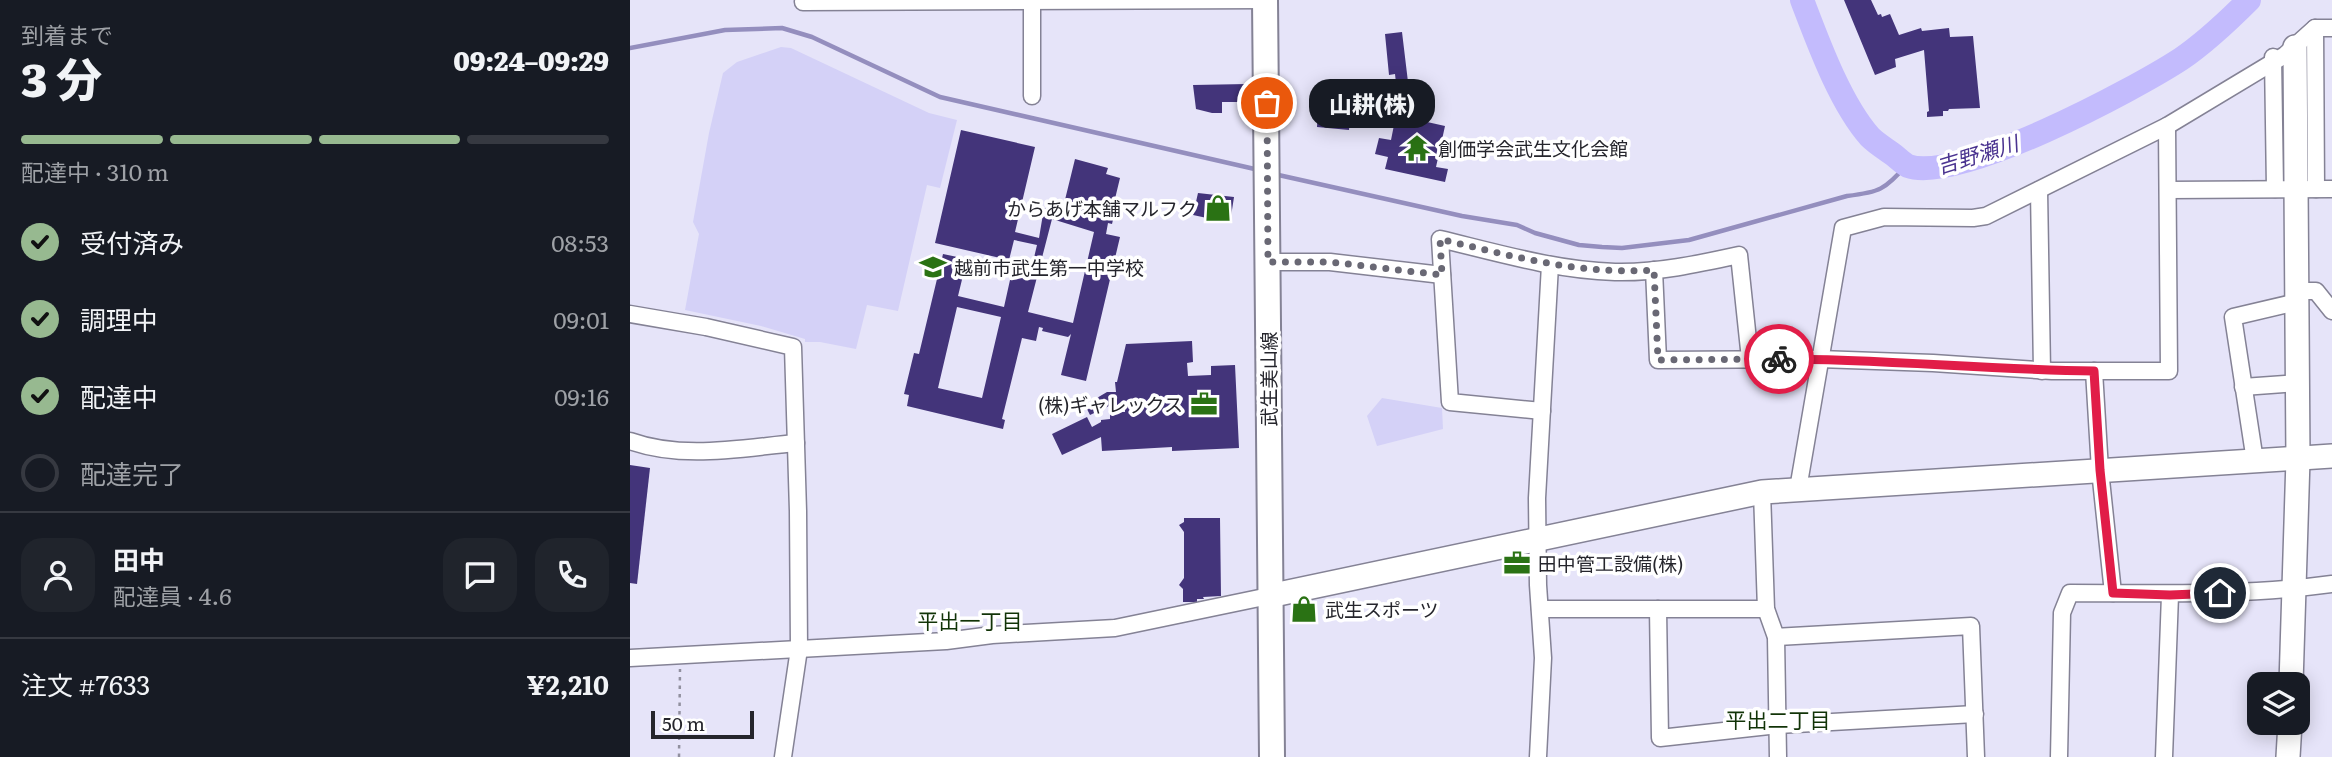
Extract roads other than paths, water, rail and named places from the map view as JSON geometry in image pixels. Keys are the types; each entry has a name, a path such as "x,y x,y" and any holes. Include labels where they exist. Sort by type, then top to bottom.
{"main road":[{"name":"武生美山線","path":"1265,0 1272,757"}],"street":[{"path":"803,2 1265,0"},
{"path":"1032,1 1032,96"},
{"path":"1798,489 1843,228 1884,217 1979,218 2167,126 2295,47 2315,28 2332,28"},
{"path":"2291,672 2298,458 2297,297 2315,28"},
{"path":"2295,47 2305,189"},
{"path":"2274,59 2305,189"},
{"path":"1654,270 1658,360 1819,359 1933,363 2042,371 2169,371 2167,126"},
{"path":"2168,190 2305,189"},
{"path":"2039,190 2042,371"},
{"path":"1542,411 1450,402 1440,239 1550,265 1616,272 1684,267 1739,255 1750,359"},
{"path":"1268,262 1330,262 1442,275"},
{"path":"1538,757 1543,658 1537,498 1550,265"},
{"path":"2255,461 2232,317 2272,310 2316,291 2332,311"},
{"path":"630,314 727,331 793,347 799,649 783,757"},
{"path":"2094,371 2100,470 2113,593"},
{"path":"2244,387 2298,383"},
{"path":"630,441 649,448 681,453 796,443"},
{"path":"630,658 946,641 992,635 1115,628 1762,492 2332,456"},
{"path":"1762,492 1766,609 1776,637 1778,757"},
{"path":"2059,757 2062,613 2070,593 2170,595 2294,589 2332,584"},
{"path":"2164,757 2170,595"},
{"path":"1541,609 1766,609"},
{"path":"1658,609 1660,738 1778,725 1975,714"},
{"path":"1776,637 1971,626 1976,757"},
{"path":"2288,757 2289,735"}],"waterway":[{"name":"吉野瀬川","path":"1802,0 1831,72 1859,123 1872,139 1906,165 1932,168 2004,148 2126,91 2181,59 2249,0"},
{"path":"630,48 725,30 782,28 812,37 940,97 1259,170"},
{"path":"1274,174 1462,216 1517,225 1579,245 1622,248 1689,240 1847,196 1875,191 1886,185 1907,165"}],"place":[{"name":"山耕(株)","path":"1267,103"},
{"name":"創価学会武生文化会館","path":"1417,148"},
{"name":"からあげ本舗マルフク","path":"1218,208"},
{"name":"越前市武生第一中学校","path":"933,267"},
{"name":"(株)ギャレックス","path":"1204,404"},
{"name":"田中管工設備(株)","path":"1517,563"},
{"name":"武生スポーツ","path":"1304,609"}],"district":[{"name":"平出一丁目","path":"970,619"},
{"name":"平出二丁目","path":"1778,718"}]}
